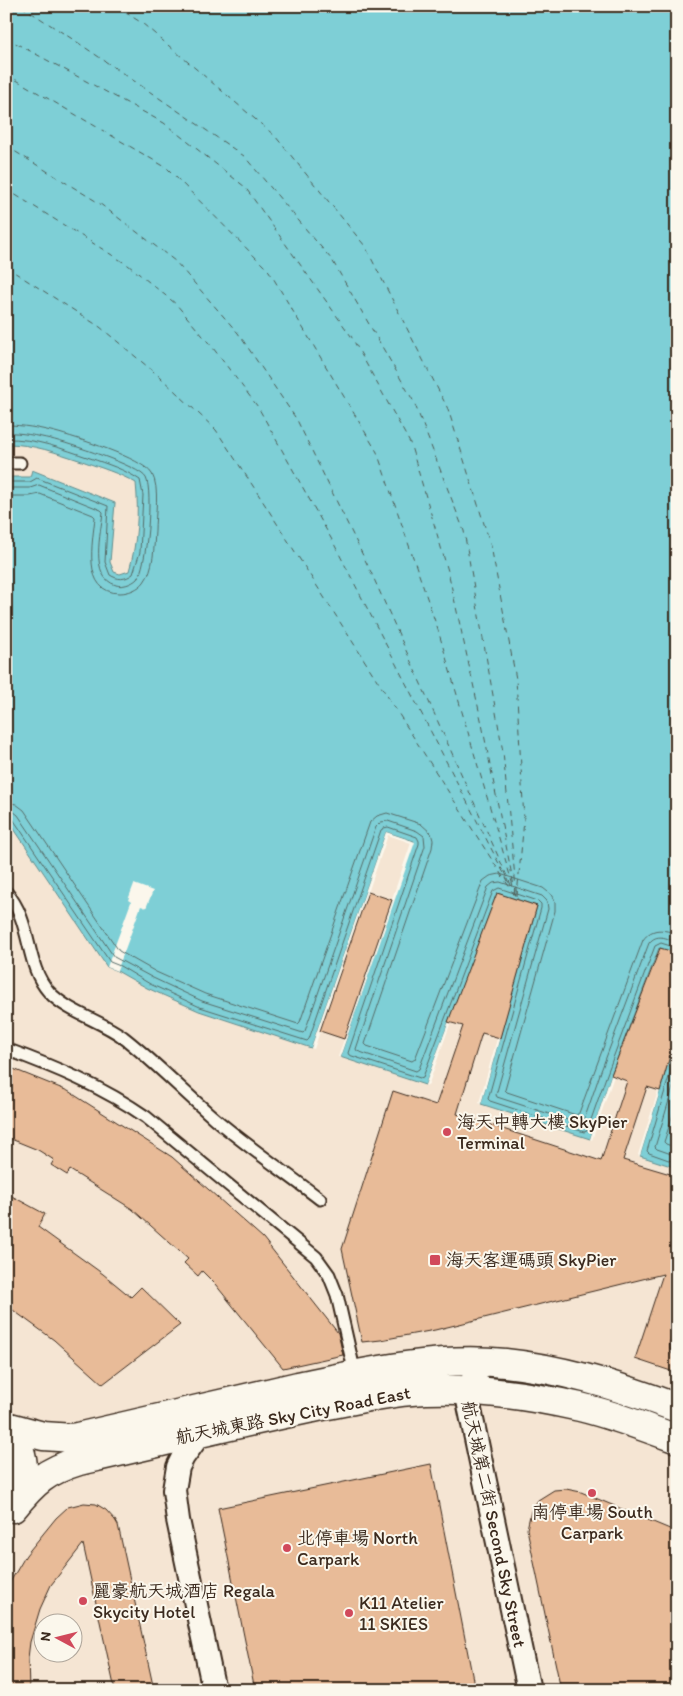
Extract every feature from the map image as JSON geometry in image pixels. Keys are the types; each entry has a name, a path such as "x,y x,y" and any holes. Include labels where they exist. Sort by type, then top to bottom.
{"street":[{"name":"航天城東路 Sky City Road East","path":"6,1427 43,1436 73,1438 355,1374 400,1366 483,1362 567,1373 602,1382 677,1408"},
{"name":"航天城第二街 Second Sky Street","path":"483,1362 466,1391 529,1690"},
{"name":"航天城東路 Sky City Road East","path":"10,1512 42,1477 66,1465 201,1432 383,1395 428,1390 466,1391 581,1407 622,1419 677,1439"},
{"path":"6,1427 19,1447 24,1477 21,1492 10,1512"},
{"path":"201,1432 178,1467 174,1490 178,1520 214,1690"}],"lane":[{"path":"6,462 20,463"},
{"path":"6,892 22,916 37,971 47,990 54,997 71,1009 121,1036 216,1120 320,1199"},
{"path":"6,1049 77,1078 120,1099 146,1117 316,1257 329,1275 337,1295 355,1374"},
{"path":"677,1342 677,1350"}],"shaded area":[{"path":"6,444 18,444 50,450 121,474 136,483 138,495 135,552 129,572 120,574 114,572 110,562 114,503 32,471 30,477 6,477"},
{"path":"6,817 107,967 147,988 199,1011 311,1048 386,832 415,842 497,893 611,1075 677,1031 641,1156 677,1168 677,1690 6,1690"}],"water":[{"path":"6,6 677,6 677,953 659,948 611,1075 590,1139 481,1104 537,906 497,893 425,1085 340,1057 414,841 386,832 311,1048 199,1011 147,988 107,967 6,817 6,477 30,477 32,470 115,503 110,562 114,572 120,574 129,571 132,561 137,528 137,505 136,483 123,476 45,449 6,444"},
{"path":"677,1031 677,1168 640,1156"}],"pier":[{"path":"386,832 415,842 340,1057 338,1057 411,843 388,835 314,1049 311,1048"},
{"path":"134,884 153,891 146,908 141,906 117,971 107,967 131,902 128,900"},
{"path":"497,893 537,906 481,1104 479,1103 534,907 451,1022 428,1086 425,1085"},
{"path":"660,948 677,953 661,951 592,1140 590,1139 611,1075"},
{"path":"674,1030 677,1031 640,1156 638,1155 658,1091"}],"building":[{"path":"368,892 392,900 344,1039 320,1031"},
{"name":"海天中轉大樓 SkyPier Terminal","path":"497,893 537,906 500,1038 482,1033 457,1114 601,1161 627,1081 611,1075 660,948 677,953 677,1031 660,1091 647,1087 623,1160 677,1176 677,1335 671,1338 670,1352 677,1356 677,1373 635,1359 663,1274 435,1330 362,1342 342,1249 393,1091 436,1105 463,1026 448,1022"},
{"path":"6,1066 68,1091 172,1157 263,1238 338,1333 343,1355 283,1368 215,1284 202,1271 198,1276 184,1263 188,1259 132,1209 70,1170 67,1175 51,1165 54,1160 38,1150 6,1137"},
{"path":"6,1193 45,1214 38,1227 103,1274 131,1297 141,1287 180,1325 103,1384 54,1340 6,1305"},
{"name":"K11 Atelier 11 SKIES","path":"431,1464 475,1690 255,1690 218,1508"},
{"path":"566,1489 581,1492 677,1532 677,1690 561,1690 527,1529 531,1511 538,1500 554,1490"},
{"name":"麗豪航天城酒店 Regala Skycity Hotel","path":"84,1503 96,1504 106,1510 118,1525 154,1690 115,1690 83,1544 51,1585 38,1614 32,1614 32,1635 28,1658 29,1690 6,1690 6,1589 26,1555 56,1518 68,1507"}],"ferry route":[{"path":"21,6 244,156 332,260 414,402 464,531 503,752 517,899"},
{"path":"115,6 142,23 275,136 365,246 448,409 491,546 516,679 524,820 517,896"},
{"path":"6,38 164,123 245,187 351,336 410,443 448,571 482,724 515,891"},
{"path":"6,74 167,168 269,271 377,452 438,630 516,896"},
{"path":"6,146 99,203 175,261 238,333 297,420 370,570 515,894"},
{"path":"6,189 128,265 176,304 213,348 258,407 332,540 510,885"},
{"path":"6,267 100,327 160,377 216,430 517,899"}],"place":[{"name":"海天中轉大樓 SkyPier Terminal","path":"447,1132"},
{"name":"海天客運碼頭 SkyPier","path":"435,1260"},
{"name":"南停車場 South Carpark","path":"592,1493"},
{"name":"北停車場 North Carpark","path":"287,1548"},
{"name":"麗豪航天城酒店 Regala Skycity Hotel","path":"83,1601"},
{"name":"K11 Atelier 11 SKIES","path":"349,1613"}]}
